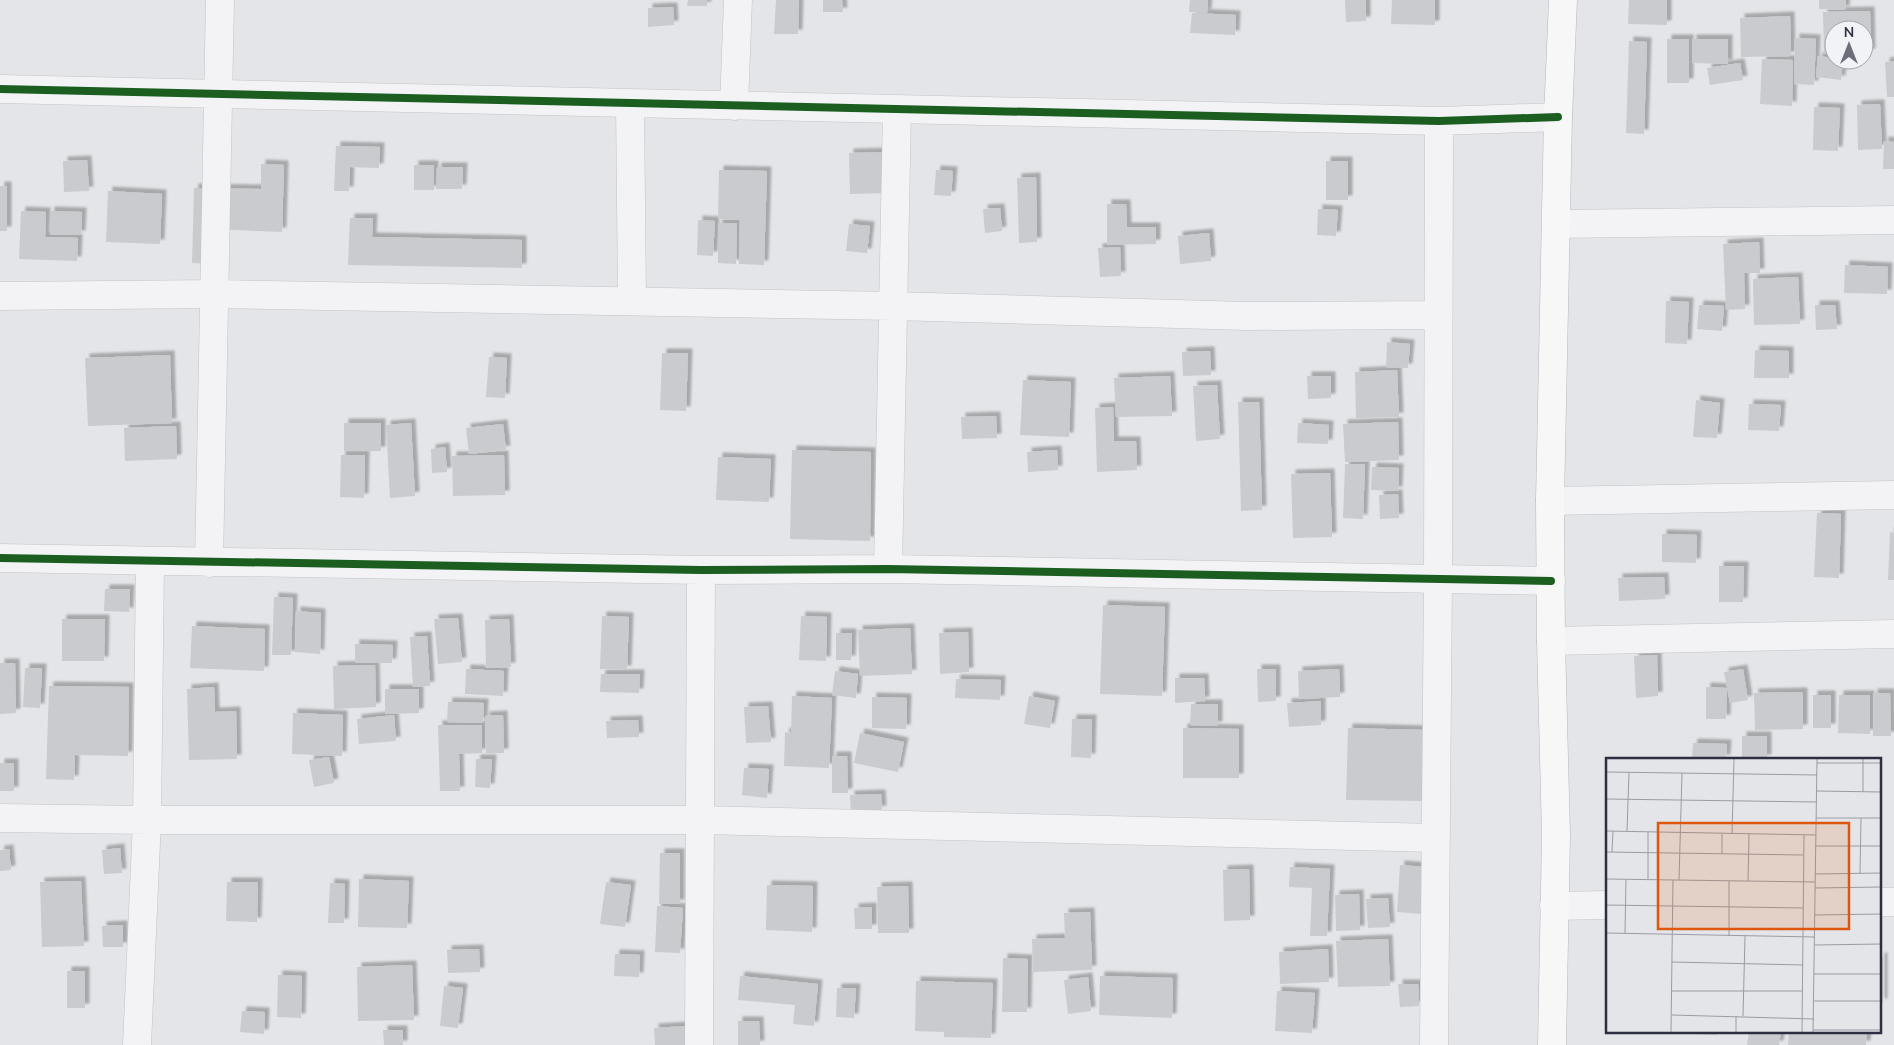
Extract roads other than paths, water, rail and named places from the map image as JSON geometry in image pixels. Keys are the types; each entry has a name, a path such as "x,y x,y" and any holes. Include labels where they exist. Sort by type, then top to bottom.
{"highway":[{"path":"1552,1045 1555,825 1550,501 1558,117 1563,0"}],"street":[{"path":"209,563 220,0"},
{"path":"734,106 738,0"},
{"path":"0,89 1439,121 1558,117"},
{"path":"630,103 632,301"},
{"path":"888,569 897,110"},
{"path":"1434,1045 1439,121"},
{"path":"1557,224 1894,220"},
{"path":"0,296 215,294 893,306 1247,316 1438,315"},
{"path":"1550,501 1894,495"},
{"path":"0,558 701,570 888,569 1551,581"},
{"path":"137,1045 147,820 150,562"},
{"path":"699,1045 701,570"},
{"path":"1551,641 1894,634"},
{"path":"0,818 147,820 701,820 1436,838"},
{"path":"1554,906 1606,905"}]}
